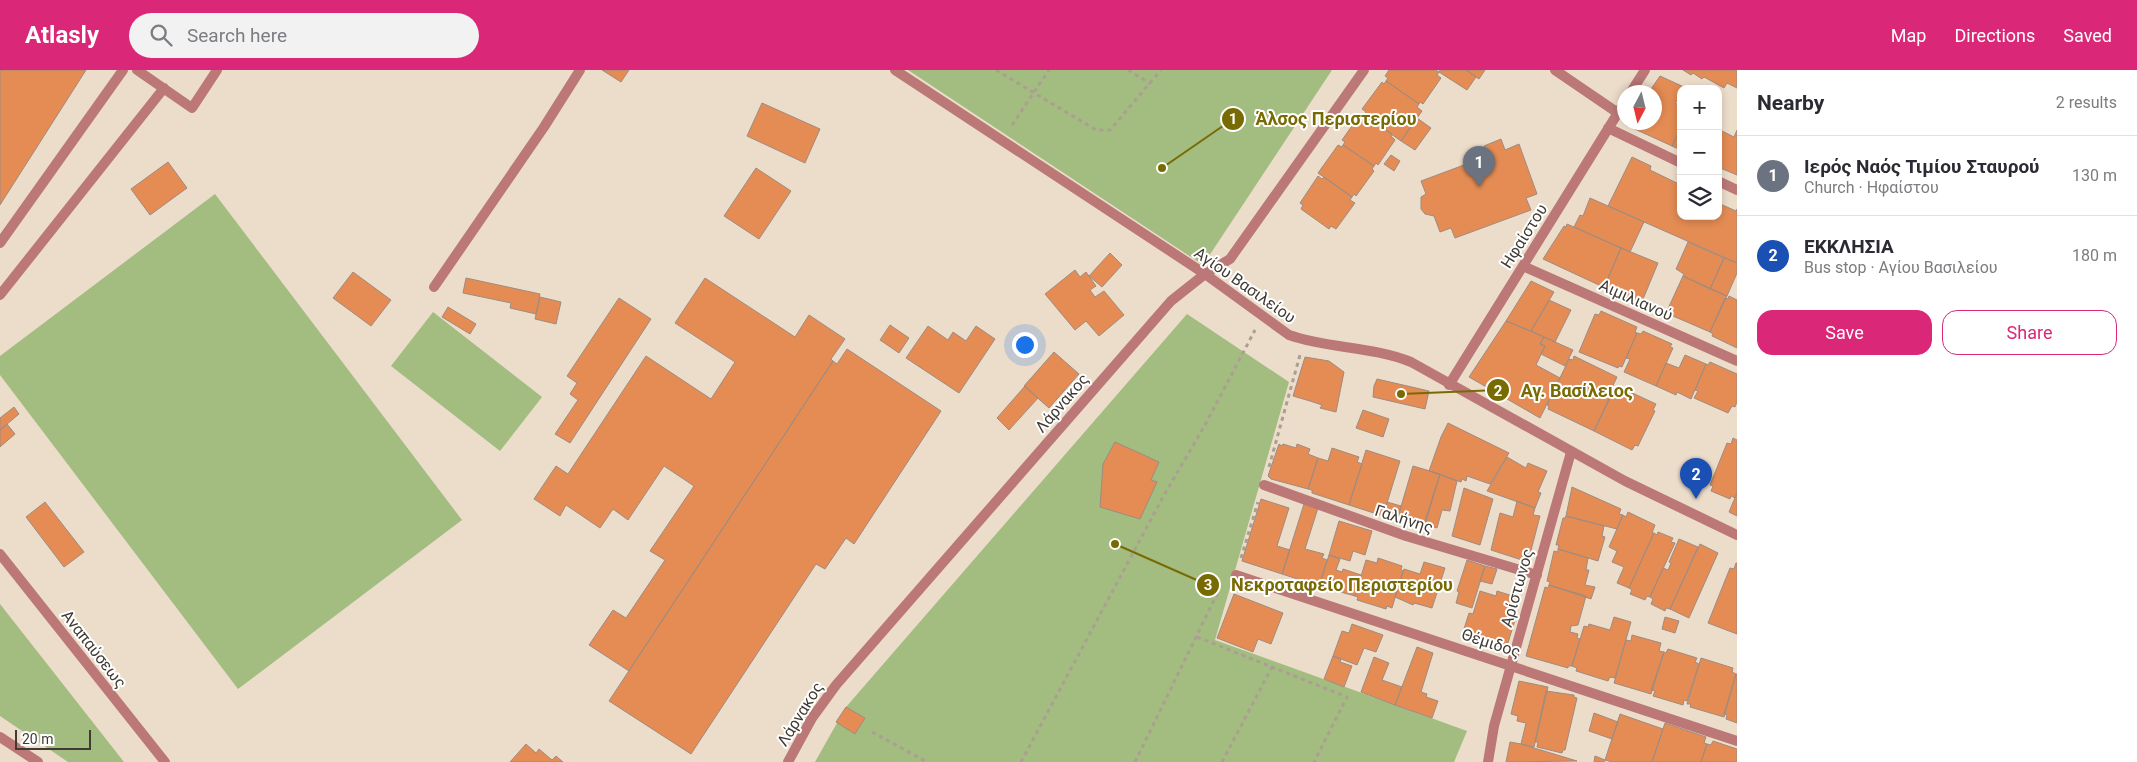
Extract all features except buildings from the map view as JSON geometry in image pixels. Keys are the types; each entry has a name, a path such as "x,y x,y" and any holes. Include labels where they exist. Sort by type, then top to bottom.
{"street":[{"path":"0,242 123,70"},
{"path":"137,70 192,108 217,70"},
{"path":"151,80 157,70"},
{"path":"434,287 544,127 580,70"},
{"name":"Αγίου Βασιλείου","path":"895,70 1205,274 1289,336 1378,351 1411,362 1571,452 1665,501 1737,535"},
{"name":"Λάρνακος","path":"788,762 812,718 836,685 1171,301 1205,274 1230,259 1364,70"},
{"path":"1555,70 1617,112"},
{"path":"1635,85 1645,70"},
{"path":"0,295 164,88"},
{"name":"Ηφαίστου","path":"1449,385 1617,114"},
{"path":"1608,128 1677,161"},
{"path":"1722,183 1737,190"},
{"name":"Αιμιλιανού","path":"1523,266 1737,361"},
{"name":"Αρίστωνος","path":"1488,762 1494,726 1510,665 1571,452"},
{"name":"Γαλήνης","path":"1264,485 1406,536 1537,575"},
{"name":"Αναπαύσεως","path":"0,554 165,762"},
{"name":"Θέμιδος","path":"1236,575 1737,741"},
{"path":"0,737 38,762"}],"path":[{"path":"996,70 1096,130 1110,130 1161,70"},
{"path":"1001,140 1050,70"},
{"path":"1128,70 1151,84"},
{"path":"1021,762 1162,497 1205,426 1243,351 1263,317"},
{"path":"1236,575 1286,412 1304,340"},
{"path":"1134,762 1218,592"},
{"path":"1197,637 1347,697 1314,762"},
{"path":"1222,762 1272,667"},
{"path":"872,732 927,762"}],"green space":[{"path":"908,70 1332,70 1203,265"},
{"path":"215,194 462,520 238,689 0,375 0,356"},
{"path":"433,312 542,397 500,451 391,366"},
{"path":"1187,314 1289,382 1215,640 1467,731 1454,762 815,762 846,707"},
{"path":"0,604 124,762 68,762 0,716"}],"place":[{"name":"Άλσος Περιστερίου","path":"1162,168"},
{"name":"Ιερός Ναός Τιμίου Σταυρού","path":"1479,187"},
{"name":"Αγ. Βασίλειος","path":"1401,394"},
{"name":"ΕΚΚΛΗΣΙΑ","path":"1696,499"},
{"name":"Νεκροταφείο Περιστερίου","path":"1115,544"}]}
